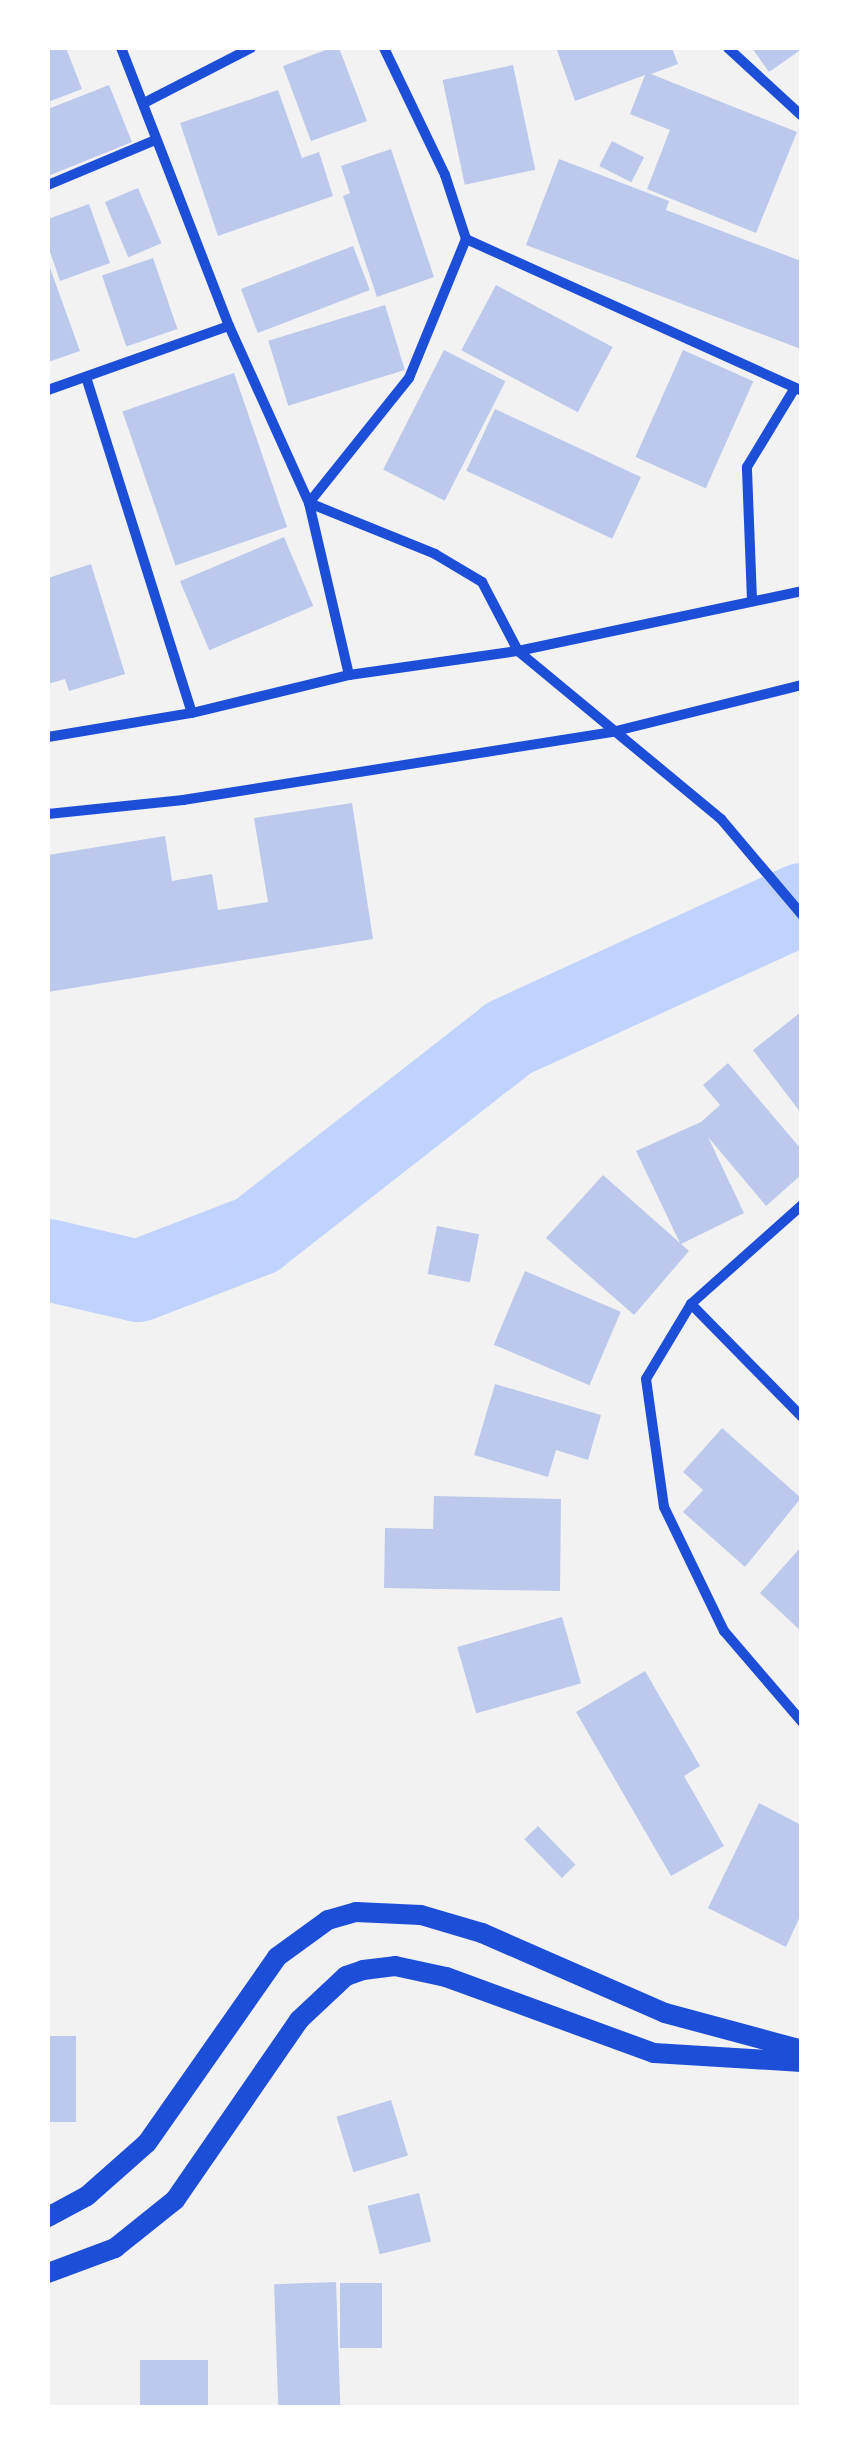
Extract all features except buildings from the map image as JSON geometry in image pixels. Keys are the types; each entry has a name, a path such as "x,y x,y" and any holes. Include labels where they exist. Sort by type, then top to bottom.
{"main road":[{"path":"48,2217 98,2188 147,2143 277,1957 328,1920 356,1912 420,1915 482,1933 665,2013 802,2050"},
{"path":"48,2273 115,2248 176,2200 299,2020 324,1994 364,1970 395,1966 446,1977 654,2053 712,2062 802,2062"}],"street":[{"path":"120,48 230,326 309,503 348,675"},
{"path":"144,103 251,48"},
{"path":"309,503 409,378 466,239 445,175 384,48"},
{"path":"728,48 802,116"},
{"path":"48,186 155,140"},
{"path":"466,239 797,391 747,467 752,600"},
{"path":"48,390 230,326"},
{"path":"86,378 192,713"},
{"path":"309,503 436,554 482,582 518,650 721,819 802,915"},
{"path":"48,738 192,713 348,675 518,650 802,592"},
{"path":"48,814 612,732 802,684"},
{"path":"802,1204 691,1304 646,1379 664,1507 724,1631 802,1722"},
{"path":"691,1304 802,1418"}],"waterway":[{"path":"48,1260 138,1281 257,1235 509,1038 802,904"}]}
